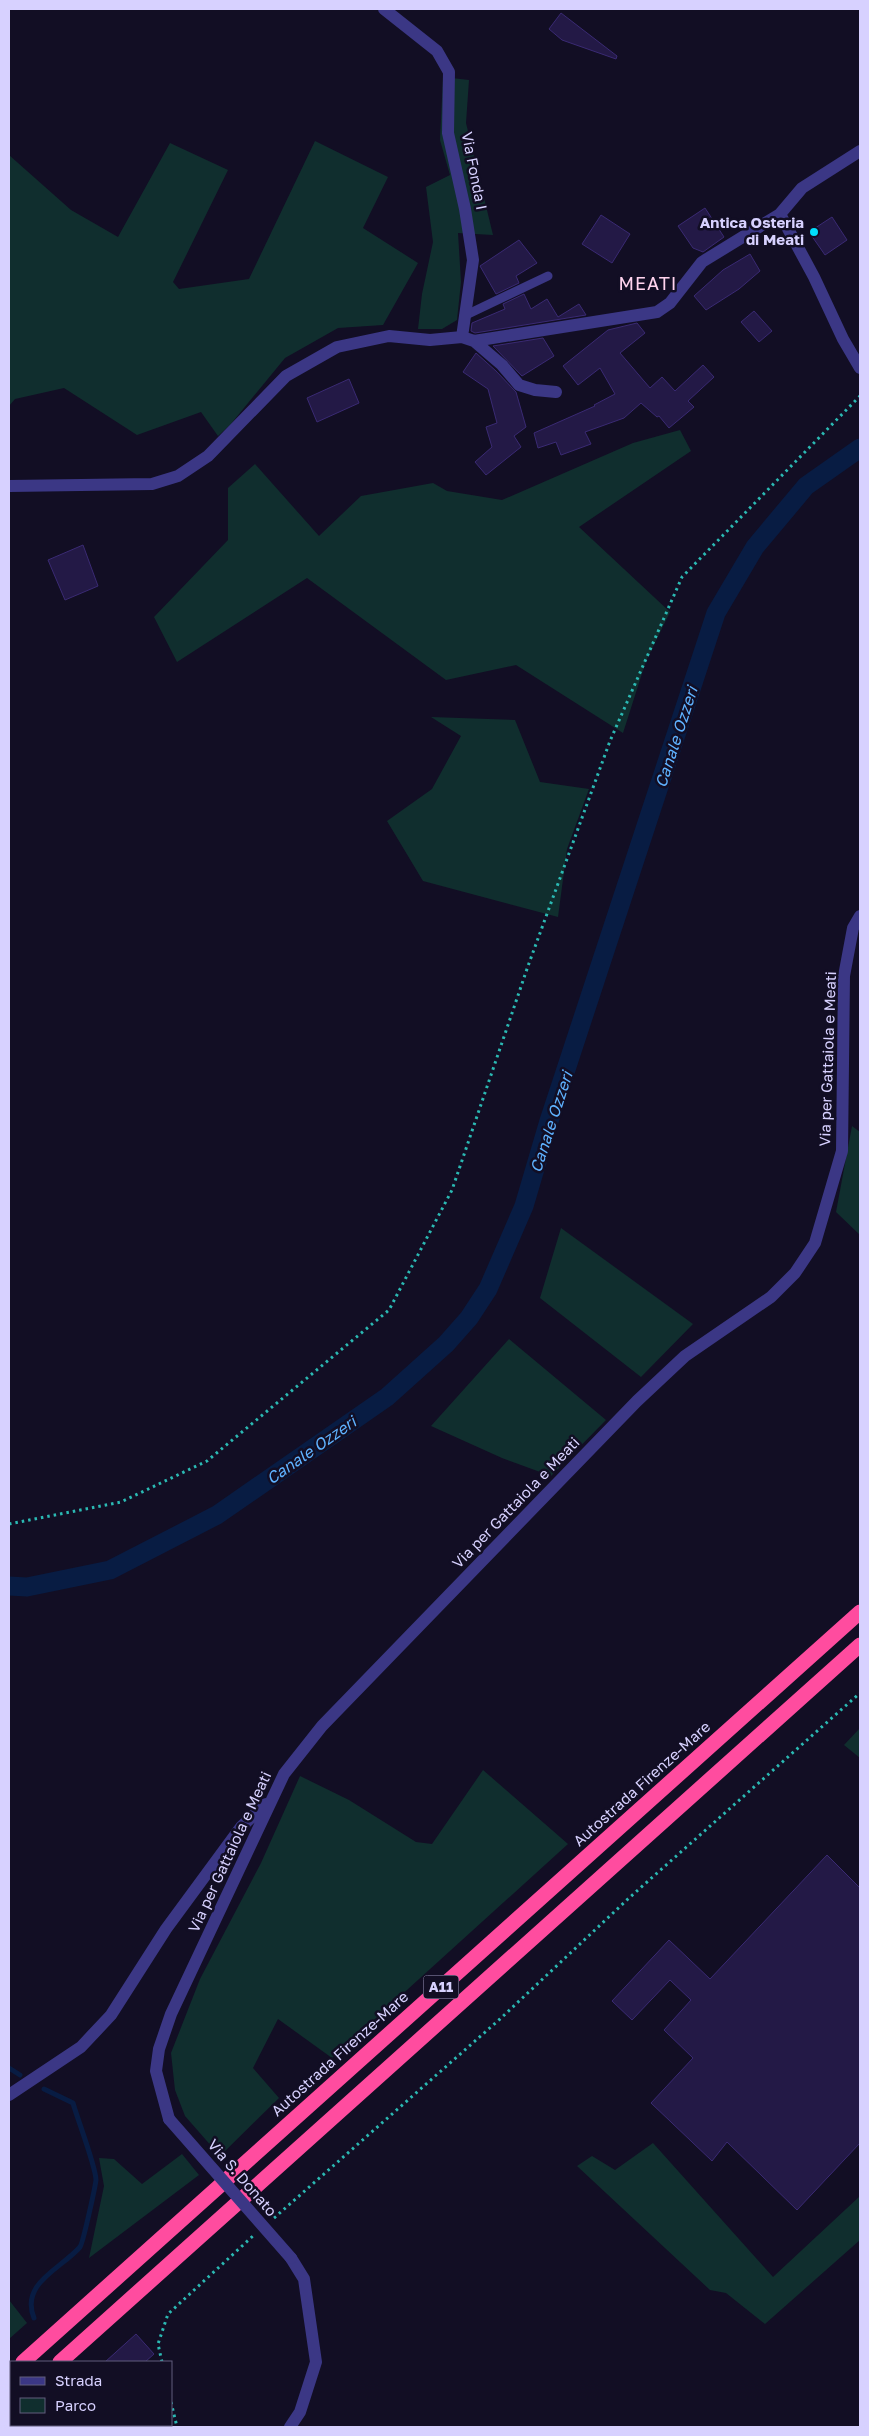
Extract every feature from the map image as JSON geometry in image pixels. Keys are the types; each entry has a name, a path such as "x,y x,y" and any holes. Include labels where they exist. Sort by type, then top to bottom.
{"highway":[{"name":"Autostrada Firenze-Mare","path":"24,2361 860,1612"},
{"name":"A11","path":"61,2361 860,1645"}],"street":[{"name":"Via Fonda I","path":"384,9 437,51 449,72 448,133 465,209 473,260 462,337"},
{"path":"474,341 658,312 670,303 702,262 780,214 802,188 860,151"},
{"path":"780,214 814,277 843,339 860,368"},
{"path":"9,486 152,484 178,476 208,456 286,376 337,347 389,336 430,340 462,337 474,341 502,365 520,385 535,390 556,392"},
{"name":"Via per Gattaiola e Meati","path":"169,2119 156,2071 159,2048 171,2014 284,1774 322,1726 636,1402 685,1356 771,1297 795,1273 815,1243 830,1198 842,1152 844,976 854,928 860,916"},
{"path":"9,2095 81,2047 111,2015 166,1928 241,1827 272,1799"},
{"name":"Via S. Donato","path":"169,2119 291,2258 304,2279 316,2362 300,2412 290,2427"}],"lane":[{"path":"464,316 548,276"}],"path":[{"path":"9,1524 121,1502 207,1461 389,1310 452,1190 528,966 610,741 682,577 860,396"},
{"path":"273,2218 500,2019 629,1898 860,1693"},
{"path":"162,2361 158,2344 168,2314 258,2231"},
{"path":"172,2406 177,2427"}],"green space":[{"path":"443,77 469,80 466,123 493,235 458,233 461,282 457,320 442,329 418,329 422,294 433,242 426,187 450,175 440,140"},
{"path":"315,141 388,177 363,228 418,263 383,325 338,328 285,358 230,425 218,436 201,412 137,435 64,388 15,399 9,406 9,155 71,210 118,237 170,143 228,170 173,282 179,289 249,279"},
{"path":"680,430 691,451 579,527 670,612 646,661 623,733 516,665 446,680 307,578 177,662 154,617 228,540 228,488 255,464 319,536 361,496 433,483 447,491 502,500 633,443"},
{"path":"431,717 515,720 540,782 589,789 567,849 558,917 423,881 387,821 432,789 461,736"},
{"path":"852,1126 860,1132 860,1235 836,1212"},
{"path":"561,1228 693,1324 641,1377 540,1298"},
{"path":"509,1339 606,1420 551,1476 502,1458 431,1426"},
{"path":"860,1728 860,1758 844,1745"},
{"path":"483,1770 568,1844 332,2058 278,2019 253,2068 279,2098 220,2156 185,2116 175,2090 171,2053 200,1979 261,1863 300,1776 349,1800 416,1842 432,1844"},
{"path":"653,2143 773,2277 860,2196 860,2240 765,2324 726,2293 710,2290 577,2166 592,2156 615,2170"},
{"path":"182,2154 199,2175 89,2258 104,2186 99,2158 114,2159 142,2184"},
{"path":"9,2300 27,2323 9,2339"}],"building":[{"path":"561,13 617,56 616,59 562,40 549,29"},
{"path":"705,208 724,237 703,252 693,248 678,226"},
{"path":"601,215 630,234 612,263 582,244"},
{"path":"832,217 847,240 825,255 809,232"},
{"path":"519,240 537,263 516,276 519,283 496,294 480,266"},
{"path":"750,254 760,271 739,289 706,310 694,296 723,270"},
{"path":"524,294 531,309 547,299 558,317 579,304 586,315 475,333 471,331 472,323 505,309 503,304"},
{"path":"754,311 772,331 759,342 741,322"},
{"path":"637,323 645,333 620,353 650,388 662,377 675,391 703,365 714,377 688,401 694,407 669,428 659,416 657,417 641,403 624,418 585,432 591,444 561,455 556,442 538,448 534,433 595,406 615,394 600,368 578,385 563,366 608,330"},
{"path":"543,338 554,356 522,376 493,346"},
{"path":"476,353 516,392 526,427 514,436 521,447 486,475 475,462 492,447 486,427 497,423 488,389 463,372"},
{"path":"349,379 359,403 317,422 307,398"},
{"path":"83,545 98,586 65,600 48,560"},
{"path":"827,1855 860,1888 860,2143 797,2210 727,2142 712,2161 651,2103 693,2058 664,2030 691,2000 670,1980 632,2020 612,2001 669,1940 710,1979"},
{"path":"136,2334 154,2354 146,2361 106,2361"}],"waterway":[{"name":"Canale Ozzeri","path":"9,1586 27,1587 110,1570 217,1515 387,1397 446,1344 469,1318 488,1289 524,1206 549,1121 716,613 755,547 806,486 860,448"},
{"path":"9,2068 20,2075"},
{"path":"34,2318 31,2306 37,2286 72,2255 82,2243 96,2180 90,2154 73,2103 44,2089"}],"place":[{"name":"Antica Osteria di Meati","path":"814,232"}],"district":[{"name":"MEATI","path":"648,284"}]}
